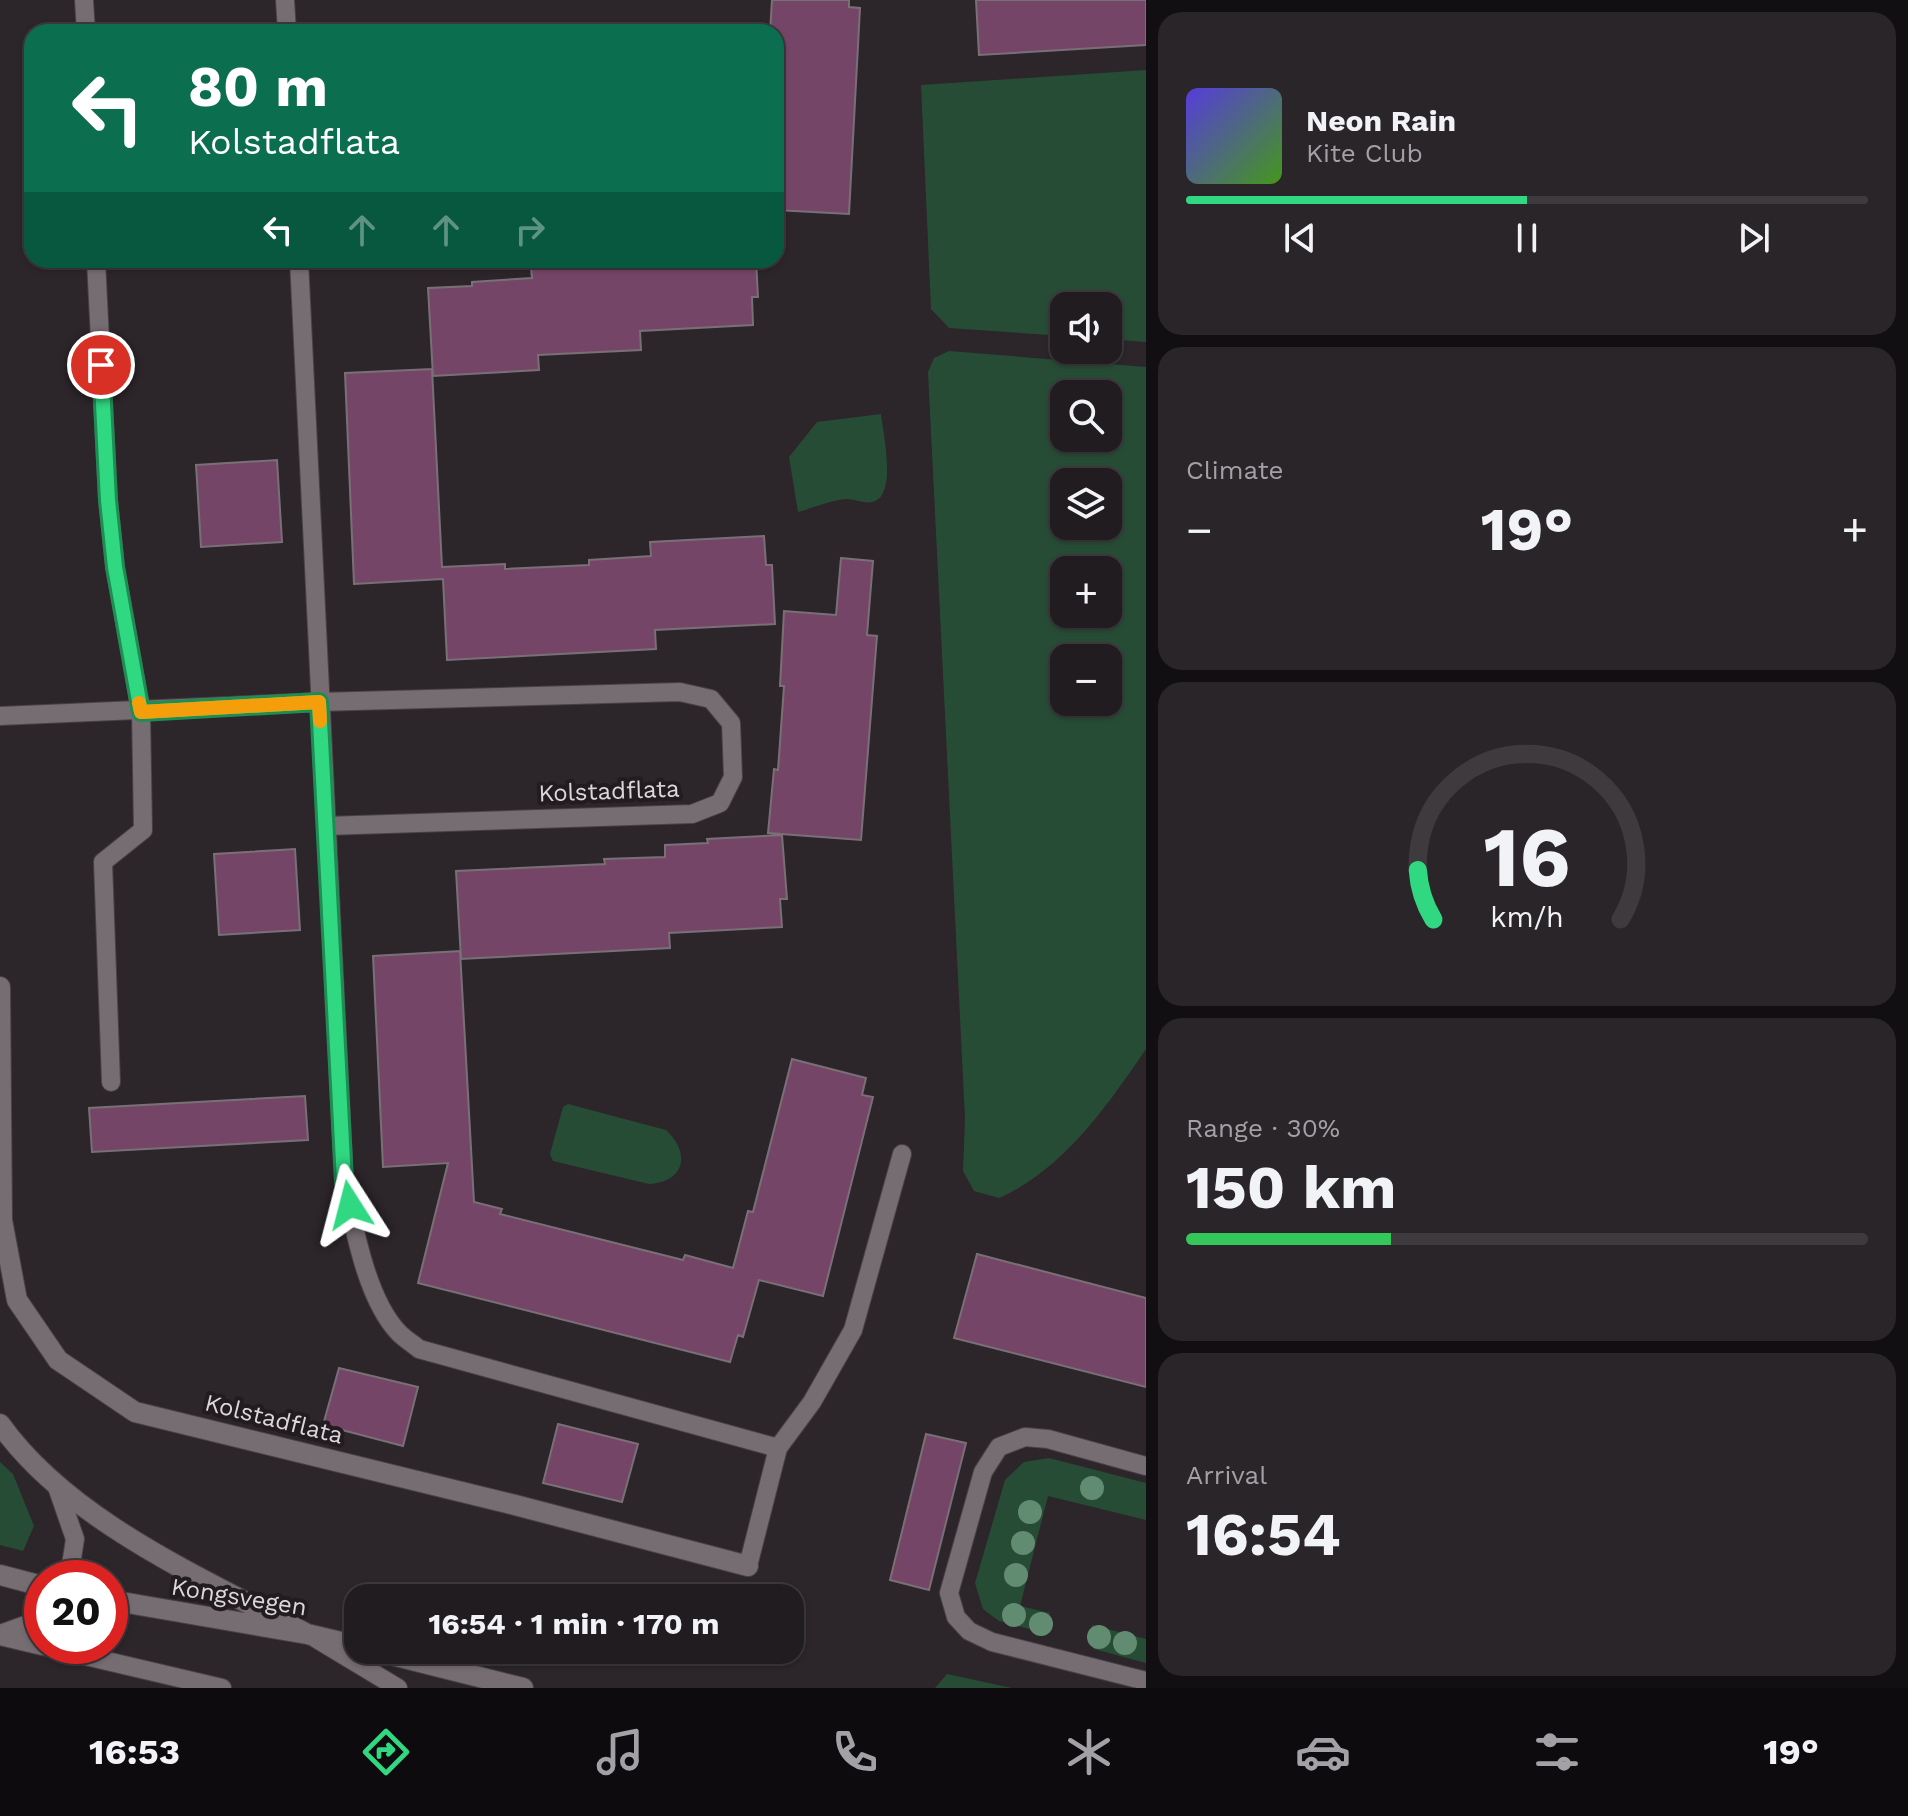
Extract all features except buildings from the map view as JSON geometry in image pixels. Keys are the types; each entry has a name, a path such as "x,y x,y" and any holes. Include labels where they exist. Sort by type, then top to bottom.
{"street":[{"name":"Kolstadflata","path":"0,987 2,1220 17,1300 58,1360 135,1412 748,1566"},
{"path":"0,1424 57,1487 134,1540 307,1634"},
{"path":"0,1575 24,1581"},
{"name":"Kongsvegen","path":"128,1603 344,1643"},
{"path":"428,1664 523,1688"}],"lane":[{"path":"84,0 86,24"},
{"path":"285,0 286,24"},
{"path":"96,268 108,500 115,567 141,712 143,830 103,862 111,1082"},
{"path":"299,268 344,1181 360,1253 382,1309 398,1333 419,1349 778,1448"},
{"name":"Kolstadflata","path":"0,716 319,702 680,692 711,699 731,723 733,777 720,803 692,814 326,826"},
{"name":"Kolstadflata","path":"748,1566 778,1448 812,1402 853,1330 902,1154"},
{"path":"1146,1466 1048,1439 1025,1437 999,1447 983,1472 949,1593 956,1617 969,1631 992,1642 1146,1681"},
{"path":"57,1487 75,1539 72,1560"},
{"path":"0,1635 24,1626"},
{"path":"307,1634 398,1688"},
{"path":"0,1635 24,1641"},
{"path":"120,1664 222,1688"}],"green space":[{"path":"1146,70 1146,342 1122,340 1122,292 1050,292 1050,335 949,328 931,309 921,85"},
{"path":"949,351 1050,359 1050,364 1146,367 1146,1049 1099,1114 1064,1153 1022,1186 999,1198 974,1191 963,1171 965,1118 928,372 934,358"},
{"path":"881,414 887,477 880,498 872,502 850,499 828,502 798,512 789,457 817,422"},
{"path":"568,1104 666,1130 679,1148 681,1157 677,1172 661,1182 649,1184 553,1161 550,1154 563,1107"},
{"path":"1049,1458 1146,1483 1146,1520 1048,1496 1020,1606 1050,1613 1045,1633 999,1621 983,1609 975,1583 1005,1480 1024,1462"},
{"path":"0,1462 13,1474 34,1526 23,1551 0,1545"},
{"path":"1092,1625 1146,1639 1146,1663 1094,1649 1089,1638"},
{"path":"947,1674 1012,1688 935,1688"}],"slow traffic":[{"path":"139,703 141,712 319,702 320,721"}],"route":[{"path":"101,365 115,567 141,712 319,702 344,1181 350,1205"}]}
